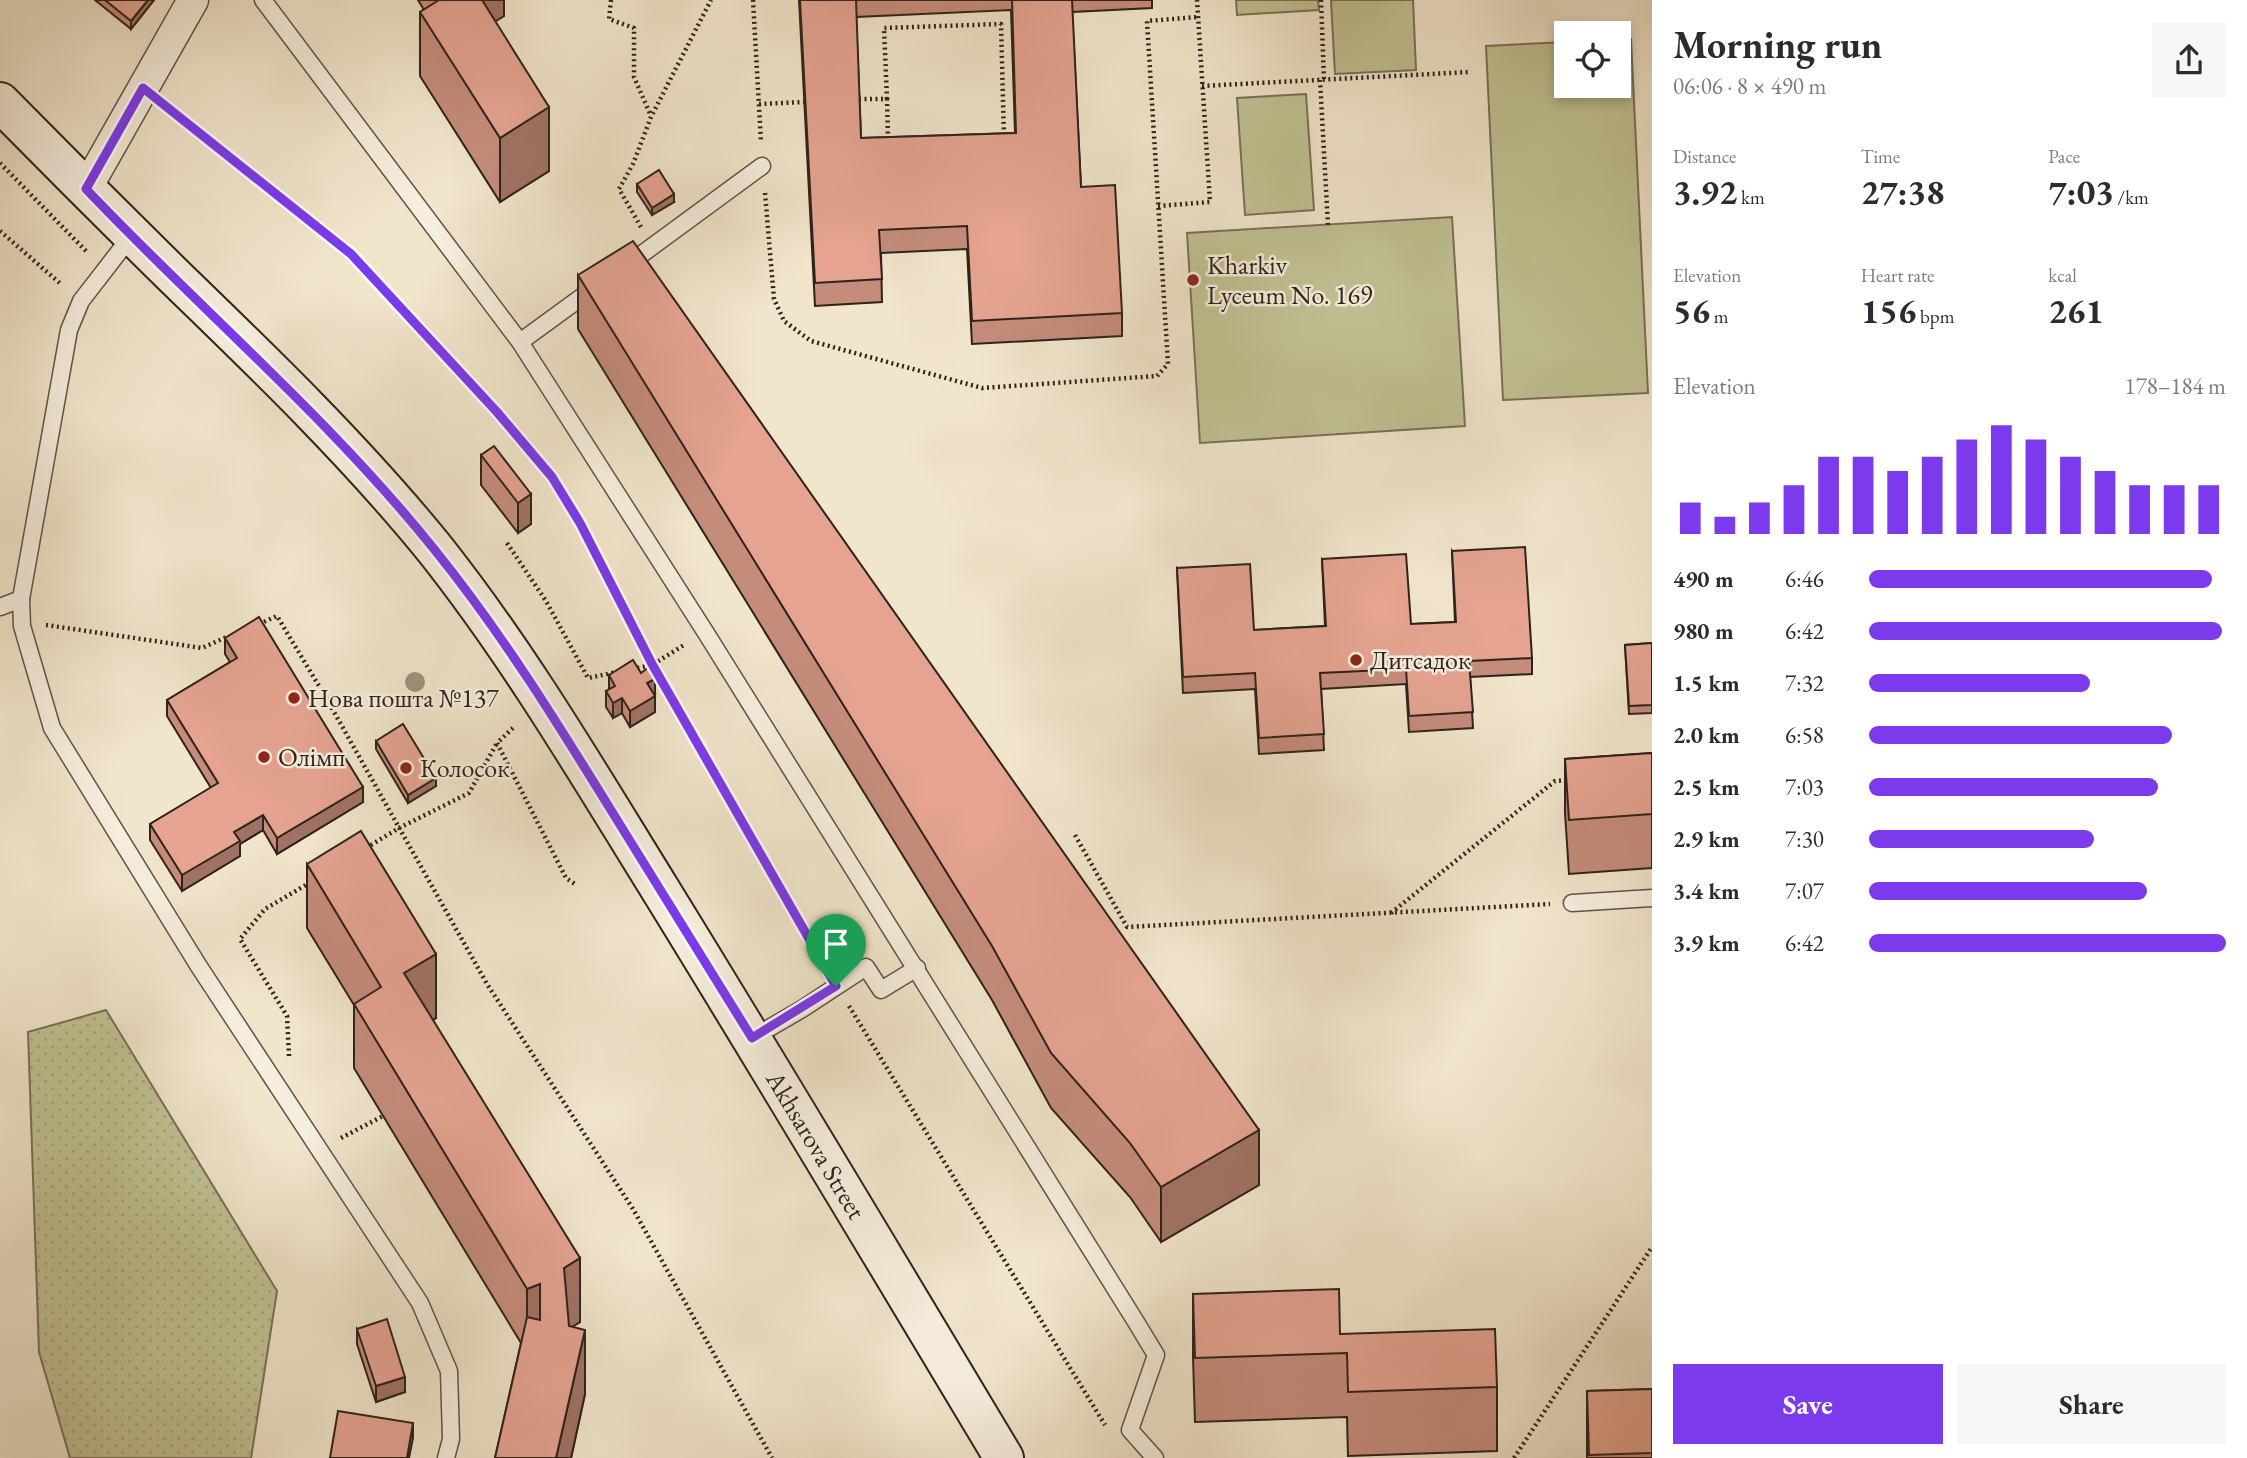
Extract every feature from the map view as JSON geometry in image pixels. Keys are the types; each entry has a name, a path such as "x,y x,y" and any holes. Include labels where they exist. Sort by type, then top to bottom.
{"main road":[{"name":"Akhsarova Street","path":"0,102 375,478 434,549 509,649 752,1038 1004,1458"}],"street":[{"path":"86,189 193,0"}],"lane":[{"path":"263,0 520,342 917,968 1156,1355 1130,1430 1155,1458"},
{"path":"520,342 762,166"},
{"path":"132,235 81,301 69,330 21,599 22,626 52,727 198,965 419,1303 449,1371 450,1439 446,1458"},
{"path":"0,607 21,599"},
{"path":"1572,903 1652,898"},
{"path":"752,1038 866,967 881,990 917,968"}],"path":[{"path":"611,0 609,19 634,28 634,77 651,117"},
{"path":"653,246 619,188 633,164 651,117 711,0"},
{"path":"753,0 762,166 774,299 784,321 811,341 982,388 1157,376 1168,364 1147,21 1198,17"},
{"path":"1158,206 1210,202 1197,0"},
{"path":"1321,0 1328,225"},
{"path":"888,143 884,28 1001,24 1004,140 991,140"},
{"path":"1202,86 1469,72"},
{"path":"143,88 351,254 497,412 552,477 580,523 652,664 836,986 1111,1434"},
{"path":"859,99 887,99"},
{"path":"759,104 804,102"},
{"path":"0,163 105,270"},
{"path":"0,231 81,301"},
{"path":"507,543 546,601 588,678 652,664 685,645"},
{"path":"254,626 277,616 326,696 487,984 633,1209 772,1458"},
{"path":"22,626 37,623 202,648 231,635"},
{"path":"365,849 399,828 469,793 497,743 513,728"},
{"path":"497,743 566,878 575,884"},
{"path":"1390,914 1555,781 1583,779"},
{"path":"1075,835 1127,927 1572,903"},
{"path":"289,1057 287,1016 240,939 265,909 321,876"},
{"path":"337,1140 383,1116"},
{"path":"1514,1458 1652,1247"}],"green space":[{"path":"1236,0 1318,0 1319,10 1237,15"},
{"path":"1331,0 1413,0 1416,70 1335,74"},
{"path":"1631,39 1648,393 1503,400 1486,46 1554,43 1554,98 1631,98"},
{"path":"1306,94 1314,210 1245,215 1237,98"},
{"path":"1452,217 1465,426 1200,443 1187,233"},
{"path":"106,1010 277,1291 251,1458 70,1458 39,1352 28,1032"}],"building":[{"path":"105,0 148,0 131,21"},
{"path":"439,0 482,0 549,107 500,138 420,12"},
{"path":"800,0 856,0 861,138 1016,133 1012,0 1072,0 1081,187 1115,185 1122,313 972,321 967,226 879,230 882,279 815,283"},
{"path":"659,170 674,194 652,208 637,184"},
{"path":"633,241 1259,1130 1161,1187 1130,1143 1051,1053 992,946 578,275"},
{"path":"494,446 531,494 518,503 481,455"},
{"name":"Дитсадок","path":"1525,547 1532,658 1469,661 1473,712 1409,716 1406,669 1320,673 1324,734 1259,738 1255,673 1183,677 1177,568 1250,564 1254,630 1326,626 1322,559 1406,554 1411,624 1456,622 1452,551"},
{"name":"Олімп","path":"259,617 363,787 277,838 263,815 234,832 240,841 182,875 150,824 218,783 167,700 237,658 225,638"},
{"path":"1652,643 1652,705 1629,706 1625,645"},
{"path":"633,660 641,673 649,667 655,679 647,683 655,696 630,711 622,698 613,703 606,691 615,686 609,675"},
{"name":"Колосок","path":"403,724 436,778 408,795 376,741"},
{"path":"1652,753 1652,814 1569,820 1565,759"},
{"path":"361,831 436,954 404,973 580,1258 564,1268 569,1326 585,1330 556,1458 495,1458 527,1317 540,1320 540,1284 527,1289 354,1004 381,987 307,864"},
{"path":"1339,1289 1340,1334 1495,1329 1497,1387 1348,1392 1347,1353 1195,1358 1193,1294"},
{"path":"387,1319 405,1377 376,1386 357,1329"},
{"path":"1652,1389 1652,1453 1589,1455 1587,1391"},
{"path":"338,1411 413,1423 407,1458 330,1458"}],"place":[{"name":"Kharkiv Lyceum No. 169","path":"1193,280"},
{"name":"Дитсадок","path":"1356,660"},
{"name":"Нова пошта №137","path":"294,698"},
{"name":"Олімп","path":"264,757"},
{"name":"Колосок","path":"406,768"}],"route":[{"path":"143,88 351,254 497,412 552,477 580,523 652,664 836,986 752,1038 558,724 509,649 434,549 375,478 278,378 86,189 143,88"}]}
